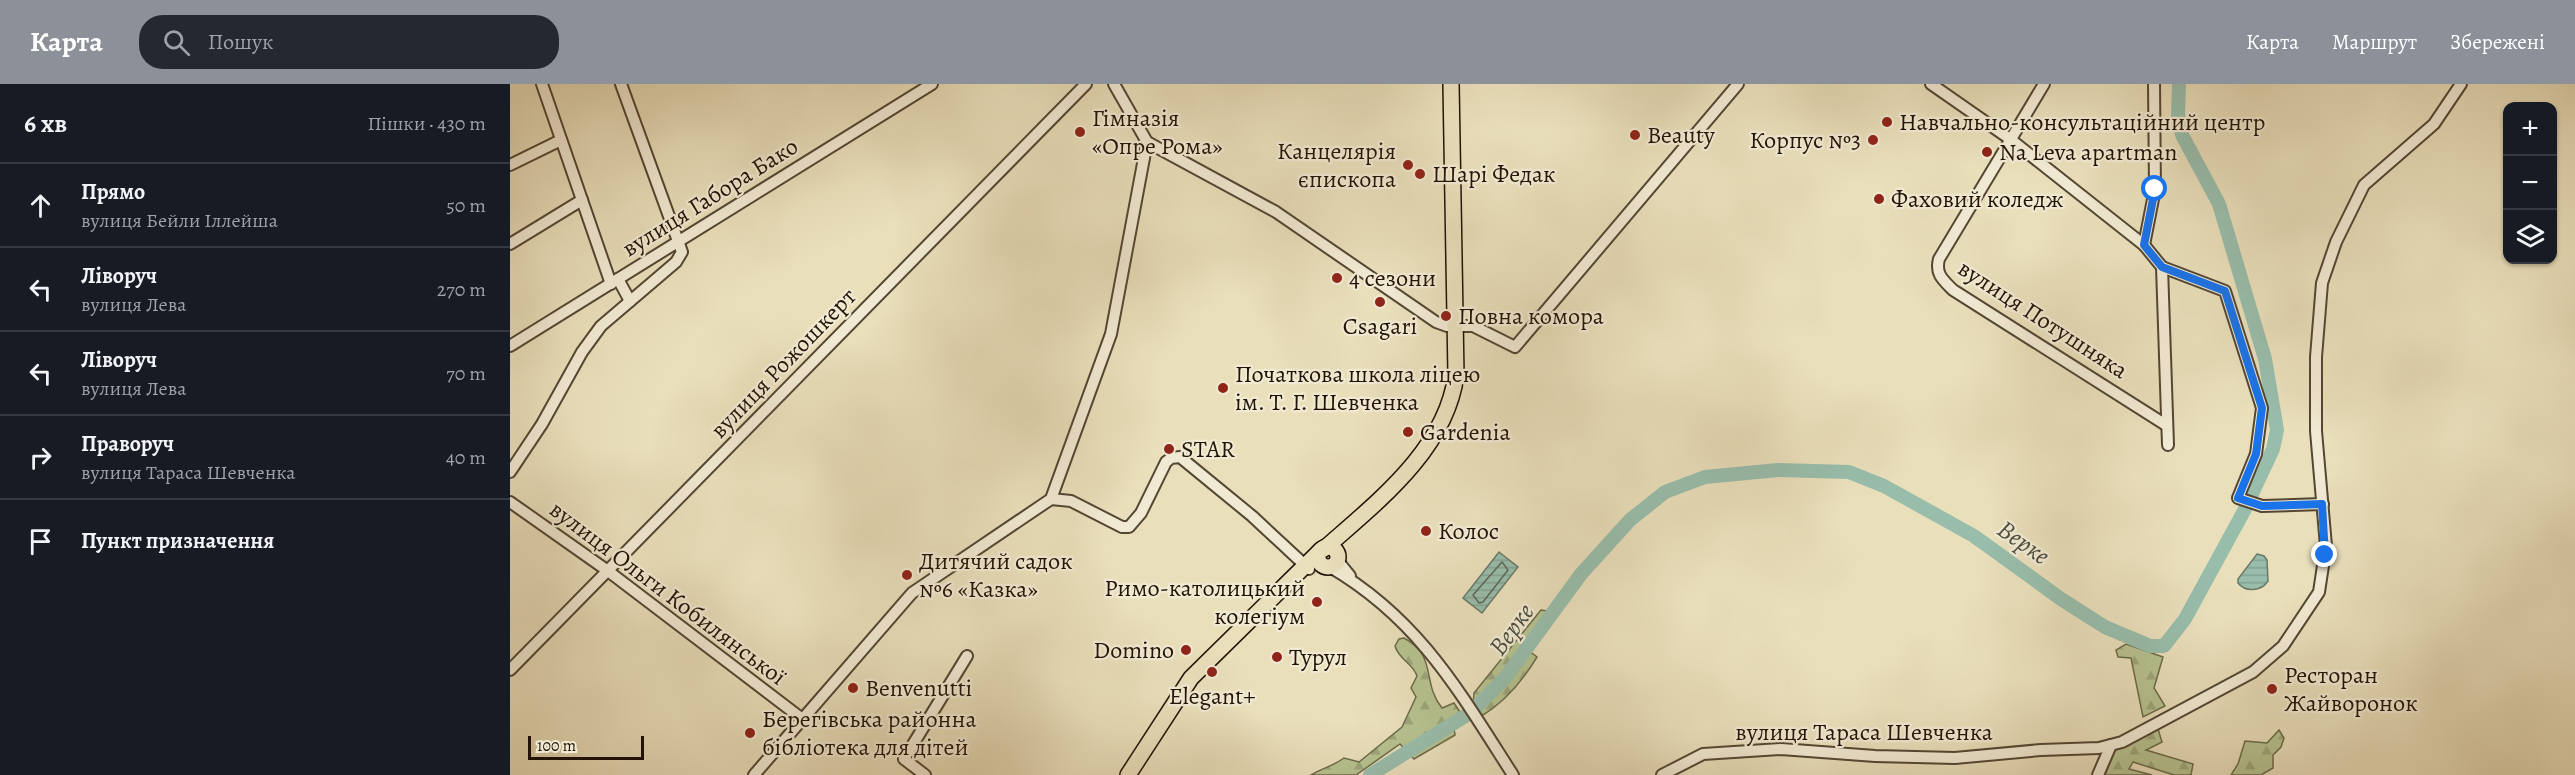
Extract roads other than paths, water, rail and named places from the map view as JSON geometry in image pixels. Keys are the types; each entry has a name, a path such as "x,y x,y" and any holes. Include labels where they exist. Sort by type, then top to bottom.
{"highway":[{"path":"1128,775 1191,678 1320,562 1341,534 1416,461 1441,425 1453,392 1455,327 1451,84"}],"street":[{"path":"542,84 582,200 614,282 630,302"},
{"path":"510,472 542,424 582,352 601,326 676,262 682,252 680,241 621,84"},
{"name":"вулиця Габора Бако","path":"510,346 932,84"},
{"name":"вулиця Рожошкерт","path":"510,670 1086,84"},
{"path":"1114,84 1147,142 1276,212 1436,322 1455,327 1473,326 1515,347 1738,84"},
{"path":"1931,84 2010,139 2144,245 2162,267 2225,291 2262,408 2256,454 2238,498 2262,506 2322,504"},
{"path":"1949,95 1955,84"},
{"name":"вулиця Потушняка","path":"2044,84 1939,260 1936,268 1938,274 1953,290 2166,425"},
{"path":"2144,245 2155,189 2154,84"},
{"name":"вулиця Тараса Шевченка","path":"1662,775 1703,754 1714,753 1781,749 1875,756 1955,758 2111,745 2122,742 2253,672 2283,646 2319,592 2326,546 2316,431 2316,357 2322,283 2336,242 2364,185 2434,124 2461,84"},
{"path":"510,165 561,140"},
{"path":"754,775 801,718 912,593 1051,499 1111,334 1147,142"},
{"path":"510,244 582,200"},
{"path":"2162,267 2168,445"},
{"path":"1051,499 1071,501 1122,527 1129,527 1141,513 1166,462 1171,458 1180,457 1236,502 1320,562 1354,581 1407,626 1436,658 1513,775"},
{"name":"вулиця Ольги Кобилянської","path":"510,502 608,571 801,718"},
{"path":"925,775 904,759 967,656"},
{"path":"2098,775 2111,745"}],"water":[{"path":"1499,552 1518,567 1482,613 1463,598"},
{"path":"2257,554 2264,556 2267,560 2268,581 2257,589 2245,588 2238,583 2238,579"}],"waterway":[{"name":"Верке","path":"1370,775 1470,713 1505,678 1581,574 1630,520 1665,492 1705,477 1778,470 1849,472 1884,486 1974,536 2061,599 2105,627 2150,646 2164,646 2185,619 2244,511 2273,449 2277,430 2265,359 2219,204 2182,135 2178,115 2179,84"}],"place":[{"name":"Навчально-консультаційний центр","path":"1887,122"},
{"name":"Гімназія «Опре Рома»","path":"1080,132"},
{"name":"Beauty","path":"1635,135"},
{"name":"Корпус №3","path":"1873,140"},
{"name":"Na Leva apartman","path":"1987,152"},
{"name":"Канцелярія єпископа","path":"1408,165"},
{"name":"Шарі Федак","path":"1420,174"},
{"name":"Фаховий коледж","path":"1879,199"},
{"name":"4 сезони","path":"1337,278"},
{"name":"Csagari","path":"1380,302"},
{"name":"Повна комора","path":"1446,316"},
{"name":"Початкова школа ліцею ім. Т. Г. Шевченка","path":"1223,388"},
{"name":"Gardenia","path":"1408,432"},
{"name":"STAR","path":"1169,449"},
{"name":"Колос","path":"1426,531"},
{"name":"Дитячий садок №6 «Казка»","path":"907,575"},
{"name":"Римо-католицький колегіум","path":"1317,602"},
{"name":"Domino","path":"1186,650"},
{"name":"Турул","path":"1277,657"},
{"name":"Elegant+","path":"1212,672"},
{"name":"Benvenutti","path":"853,688"},
{"name":"Ресторан Жайворонок","path":"2272,689"},
{"name":"Берегівська районна бібліотека для дітей","path":"750,733"}]}
